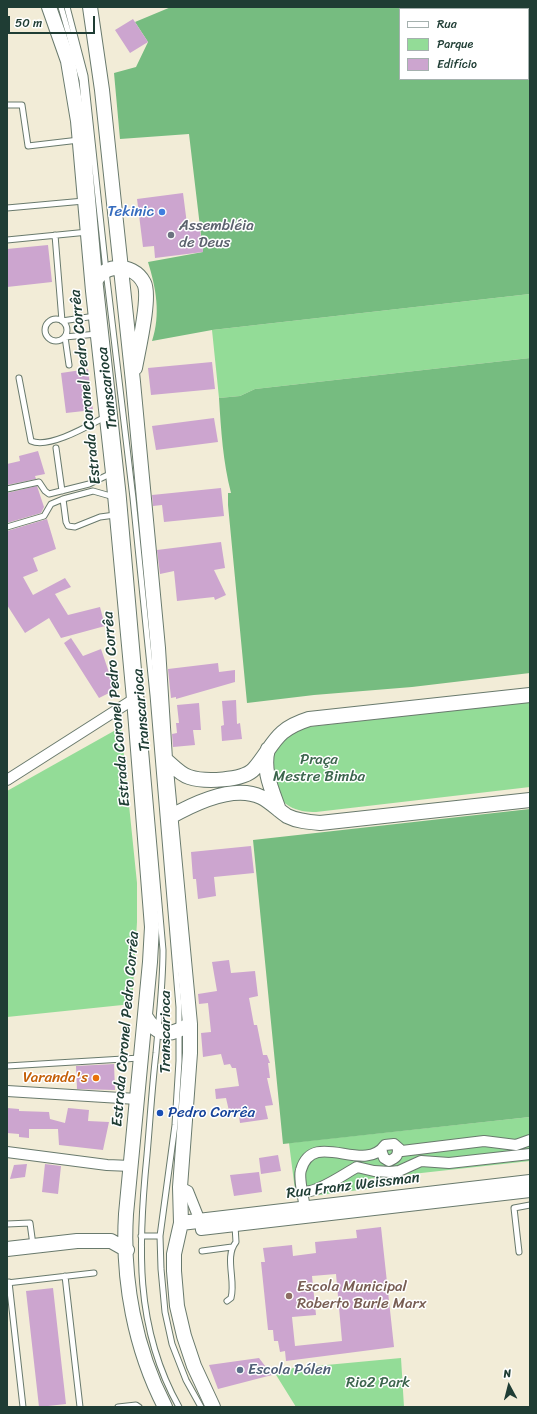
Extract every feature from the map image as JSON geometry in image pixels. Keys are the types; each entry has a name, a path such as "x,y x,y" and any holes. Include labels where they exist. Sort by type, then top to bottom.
{"main road":[{"name":"Estrada Coronel Pedro Corrêa","path":"50,7 72,81 80,140 97,334 113,473 134,698 152,927 126,1223 127,1250 130,1298 136,1326 146,1364 165,1407"},
{"path":"90,7 102,90 133,382 158,648 164,759 170,817 185,1027 190,1053 180,1187 181,1223 174,1254 177,1306 194,1366 213,1407"},
{"path":"93,292 96,278 102,272 120,268 136,273 144,283 146,291 133,382"},
{"path":"164,759 188,776 203,780 227,778 249,773 284,730 295,723 309,719 530,695"},
{"path":"268,748 266,764 268,776 279,810"},
{"path":"170,817 197,802 232,794 260,797 286,816 303,822 320,823 530,800"},
{"path":"145,1016 151,1026 158,1031 168,1033 185,1027"},
{"name":"Rua Franz Weissman","path":"181,1223 200,1220 234,1222 305,1209 530,1182"},
{"path":"7,1249 77,1241 110,1234 126,1223"},
{"path":"77,1241 111,1241 127,1250"}],"street":[{"path":"7,780 134,698"},
{"path":"7,1091 137,1099"},
{"path":"305,1209 301,1170 310,1156 319,1151 331,1150 342,1154 370,1156 381,1150 384,1158 389,1160 395,1159 398,1154 398,1149 402,1151 484,1141 516,1145 530,1140"},
{"path":"7,1152 107,1165 131,1166"},
{"path":"302,1191 311,1192 356,1167 374,1172 390,1172 421,1161 450,1163 530,1154"},
{"path":"180,1187 188,1191 200,1220"},
{"path":"234,1222 530,1192"}],"lane":[{"name":"Transcarioca","path":"61,7 82,80 123,493 162,923 163,972 141,1236 142,1288 148,1322 162,1371 179,1407"},
{"name":"Transcarioca","path":"67,7 86,76 102,272 133,498 185,1027 175,1125 160,1236 162,1292 168,1328 186,1380 201,1407"},
{"path":"7,105 22,105 28,146 80,140"},
{"path":"7,208 85,201"},
{"path":"7,240 88,232"},
{"path":"55,235 62,321 67,328 65,337 70,365"},
{"path":"96,316 62,321 58,319 48,321 45,325 45,335 52,341 57,342 65,337 97,334"},
{"path":"19,378 31,441 36,443 62,438 106,417"},
{"path":"56,448 60,492"},
{"path":"7,489 39,482 47,493 60,492 89,484 113,473"},
{"path":"7,527 44,516 51,504 61,499 93,491 115,497"},
{"path":"61,499 68,526 75,527 100,517 116,515"},
{"path":"7,1066 141,1058"},
{"path":"518,1252 514,1208 530,1205"},
{"path":"227,1301 231,1298 233,1290 230,1255 232,1247 236,1242 234,1222"},
{"path":"7,1224 30,1223 34,1246"},
{"path":"141,1236 160,1236"},
{"path":"202,1251 232,1247"},
{"path":"22,1407 9,1311 8,1283 94,1273"},
{"path":"65,1276 80,1407"},
{"path":"118,1407 136,1405 139,1407"}],"green space":[{"path":"171,7 530,7 530,294 212,330 152,341 155,331 157,311 155,291 148,262 203,252 189,134 120,139 114,73 136,67 148,42 135,22"},
{"path":"530,294 530,358 255,389 240,396 219,398 212,330"},
{"path":"530,358 530,673 412,687 314,695 247,703 228,505 228,493 231,493 224,458 219,398 240,396 255,389"},
{"name":"Praça Mestre Bimba","path":"530,702 530,787 316,812 295,809 282,800 277,793 272,775 272,765 276,748 282,739 298,728"},
{"path":"121,727 137,883 137,922 132,1004 7,1017 7,791"},
{"path":"530,809 530,1117 283,1144 253,840"},
{"path":"530,1117 530,1161 367,1179 367,1189 296,1198 289,1143"},
{"name":"Rio2 Park","path":"401,1358 404,1407 296,1407 273,1370"}],"building":[{"path":"133,19 148,42 130,53 115,30"},
{"path":"183,193 187,224 199,223 203,252 155,258 154,246 143,247 137,199"},
{"path":"48,245 52,282 7,287 7,249"},
{"path":"212,362 215,389 151,395 148,368"},
{"path":"88,369 93,410 66,413 61,373"},
{"path":"214,418 218,442 156,450 152,426"},
{"path":"38,451 45,474 35,476 36,479 7,485 7,464 20,461 19,456"},
{"path":"37,486 44,507 41,513 7,523 7,493"},
{"path":"221,488 224,516 164,522 162,505 153,506 152,495"},
{"path":"47,519 56,549 33,558 38,571 23,577 33,595 65,578 71,587 55,594 68,615 100,607 105,626 61,638 49,618 25,633 7,605 7,531"},
{"path":"221,542 225,568 214,570 226,595 215,600 214,597 177,601 174,571 160,574 157,550"},
{"path":"71,638 83,656 101,649 115,690 99,698 64,643"},
{"path":"218,663 219,672 235,670 235,682 176,699 176,697 171,698 168,669"},
{"path":"236,700 237,724 240,723 242,739 222,741 221,726 224,725 222,701"},
{"path":"199,703 201,730 193,730 195,745 173,747 172,734 177,733 176,723 179,723 177,705"},
{"path":"251,846 254,873 214,877 216,896 198,899 196,879 193,879 191,852"},
{"path":"229,960 231,973 255,971 258,996 249,998 254,1025 257,1025 263,1055 267,1055 270,1063 268,1063 270,1078 267,1078 273,1105 265,1106 268,1119 240,1123 238,1109 229,1111 226,1098 216,1099 215,1089 239,1086 236,1068 232,1068 230,1064 224,1065 221,1054 203,1057 201,1033 211,1032 208,1003 199,1004 198,994 217,991 212,962"},
{"name":"Varanda's","path":"114,1064 115,1090 77,1089 76,1066"},
{"path":"7,1108 19,1109 19,1111 49,1112 50,1119 65,1123 68,1108 89,1110 88,1121 109,1122 103,1150 59,1145 58,1129 29,1129 29,1138 19,1137 19,1134 7,1133"},
{"path":"278,1155 281,1171 261,1174 259,1158"},
{"path":"27,1164 25,1177 10,1179 14,1165"},
{"path":"45,1164 61,1166 58,1194 42,1192"},
{"path":"259,1172 262,1192 234,1196 230,1175"},
{"path":"381,1227 394,1347 286,1361 285,1351 280,1352 278,1341 274,1341 273,1330 268,1330 261,1262 265,1262 263,1248 292,1245 293,1256 316,1253 315,1242 357,1238 356,1230","holes":["336,1274 342,1341 295,1346 292,1317 316,1315 312,1276"]},
{"path":"53,1288 66,1404 39,1407 26,1291"},
{"name":"Escola Pólen","path":"259,1358 272,1375 218,1389 209,1365"}],"place":[{"name":"Tekinic","path":"162,212"},
{"name":"Assembléia de Deus","path":"171,235"},
{"name":"Varanda's","path":"96,1078"},
{"name":"Pedro Corrêa","path":"160,1113"},
{"name":"Escola Municipal Roberto Burle Marx","path":"289,1296"},
{"name":"Escola Pólen","path":"240,1370"}]}
